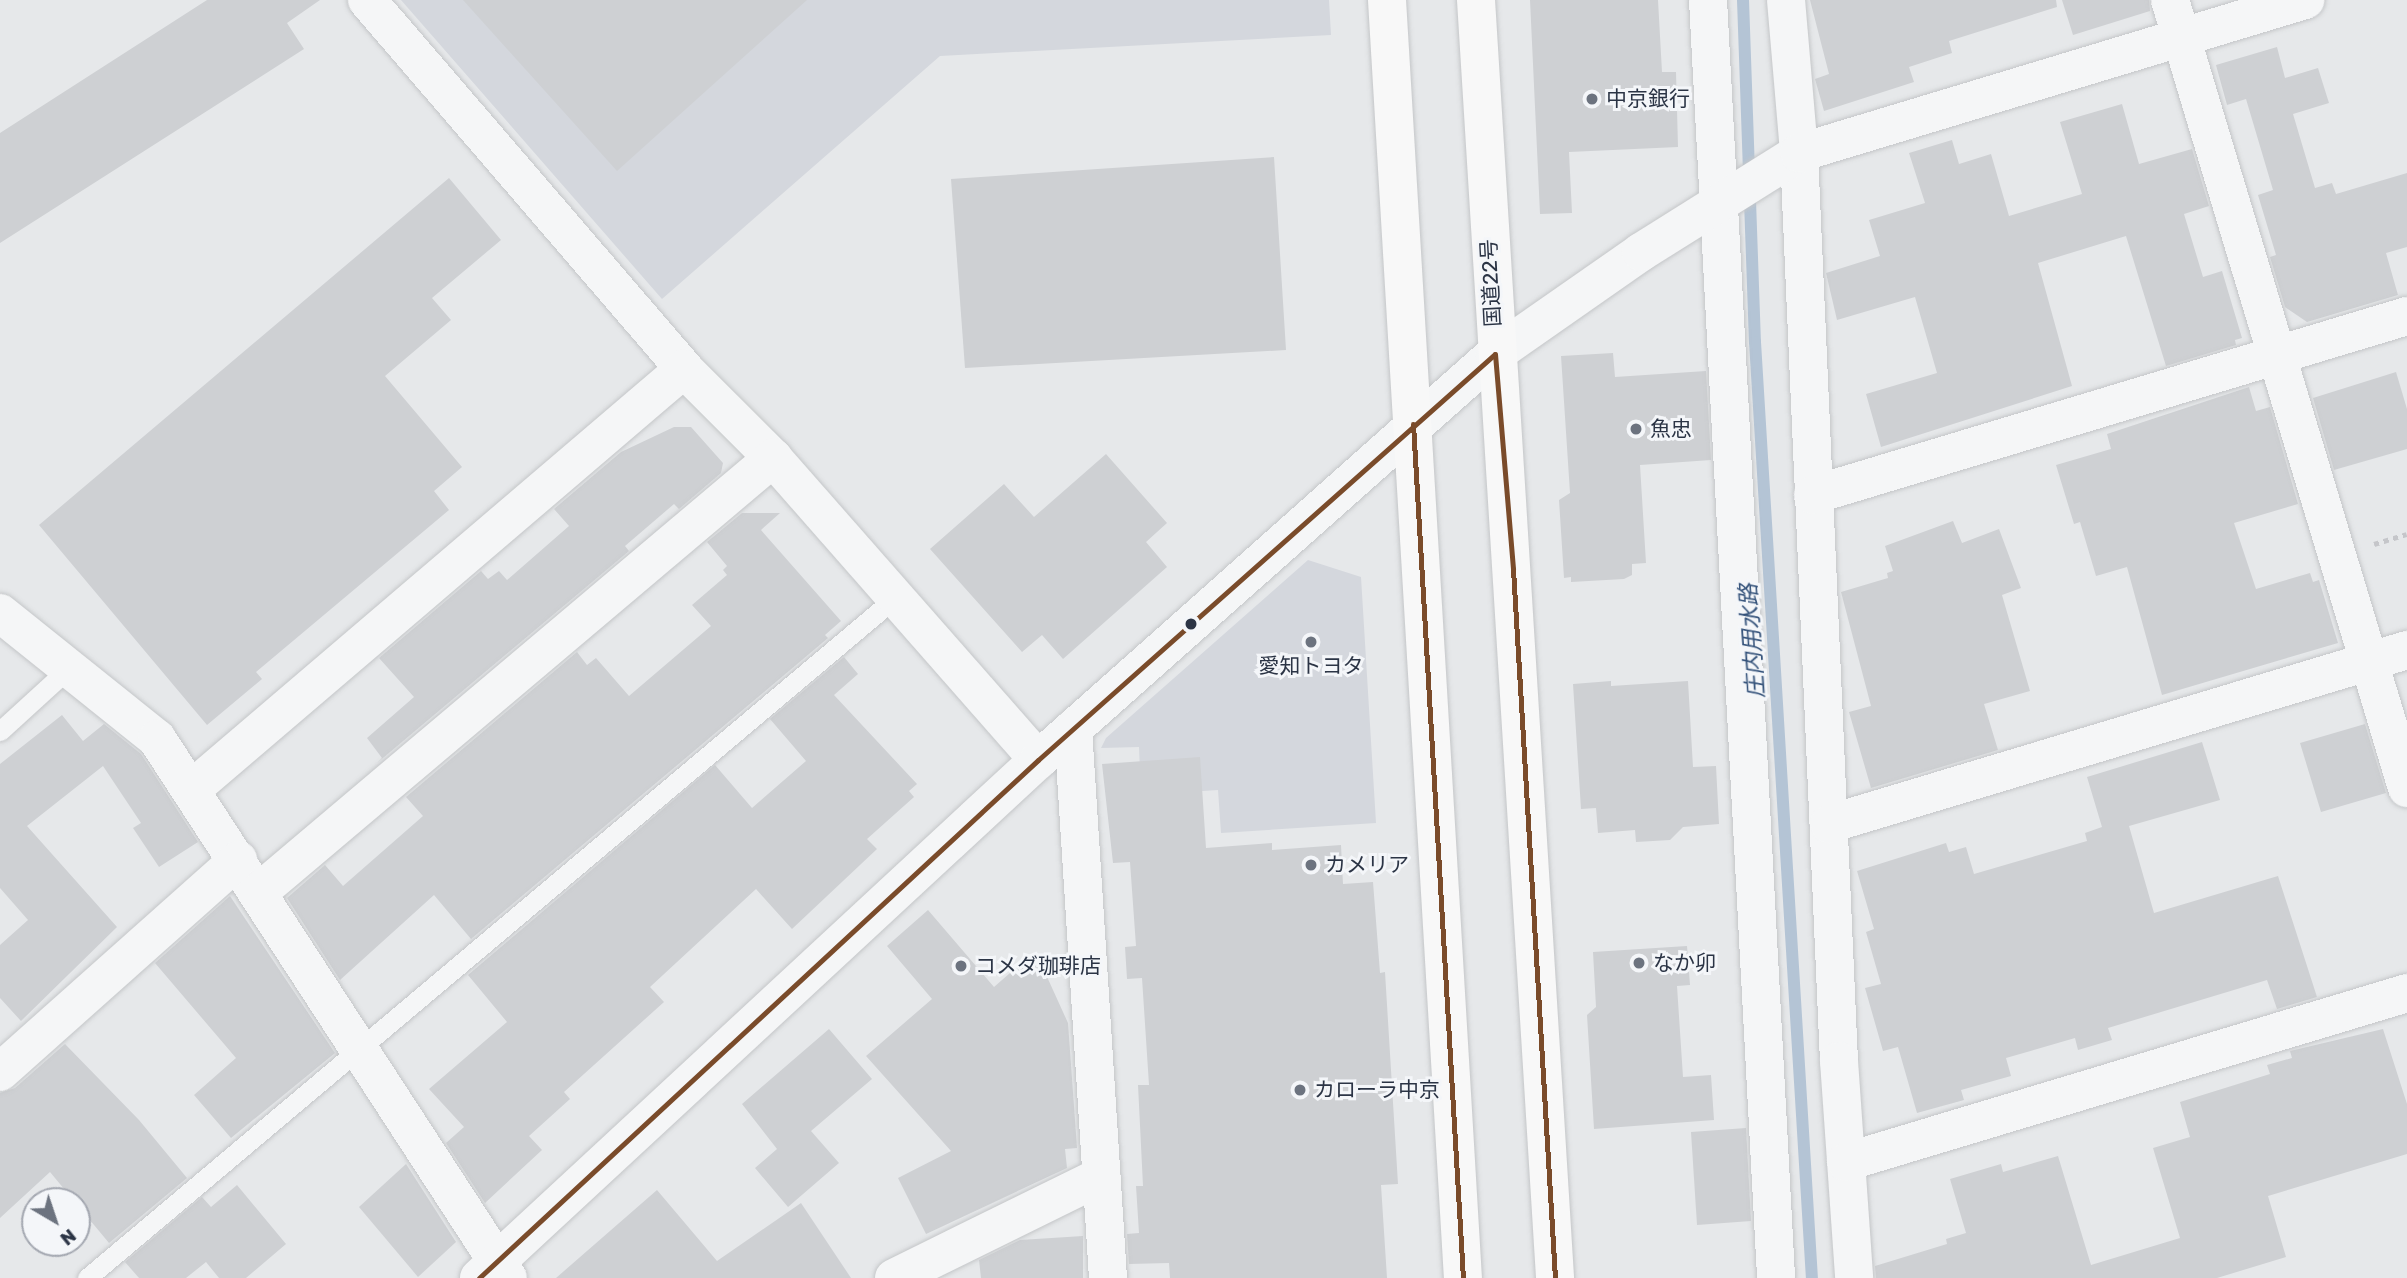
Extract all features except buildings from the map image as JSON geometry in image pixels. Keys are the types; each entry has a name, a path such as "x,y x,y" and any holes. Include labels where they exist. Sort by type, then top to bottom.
{"highway":[{"path":"1387,0 1463,1278"},
{"name":"国道22号","path":"1476,0 1495,354 1513,582 1555,1278"}],"street":[{"path":"367,0 684,369 773,458 1038,760"},
{"path":"1709,0 1724,199 1776,1278"},
{"path":"1786,0 1854,1278"},
{"path":"2170,0 2407,788"},
{"path":"0,613 157,738 362,1051 495,1272 1038,760 1413,424 1495,354 1724,199 1794,156 2305,0"},
{"path":"1813,495 2407,316"},
{"path":"192,789 684,369"},
{"path":"259,892 773,458"},
{"path":"1829,824 2407,650"},
{"path":"1073,729 1108,1278"},
{"path":"0,1072 238,860"},
{"path":"1846,1162 2407,993"},
{"path":"894,1278 1101,1176"}],"lane":[{"path":"87,1278 362,1051 896,597"},
{"path":"0,731 69,668"}],"shaded area":[{"path":"401,0 1329,0 1331,35 940,56 662,299"},
{"path":"1308,560 1361,577 1376,823 1221,833 1218,790 1141,795 1139,747 1101,748 1106,738"}],"waterway":[{"name":"庄内用水路","path":"1743,0 1755,342 1812,1278"}],"transit line":[{"path":"1495,354 1513,569 1555,1278"},
{"path":"479,1278 1038,760 1495,354"},
{"path":"1413,424 1463,1278"}],"place":[{"name":"中京銀行","path":"1592,99"},
{"name":"魚忠","path":"1636,429"},
{"name":"愛知トヨタ","path":"1311,642"},
{"name":"カメリア","path":"1311,865"},
{"name":"なか卯","path":"1639,963"},
{"name":"コメダ珈琲店","path":"961,966"},
{"name":"カローラ中京","path":"1300,1090"}]}
